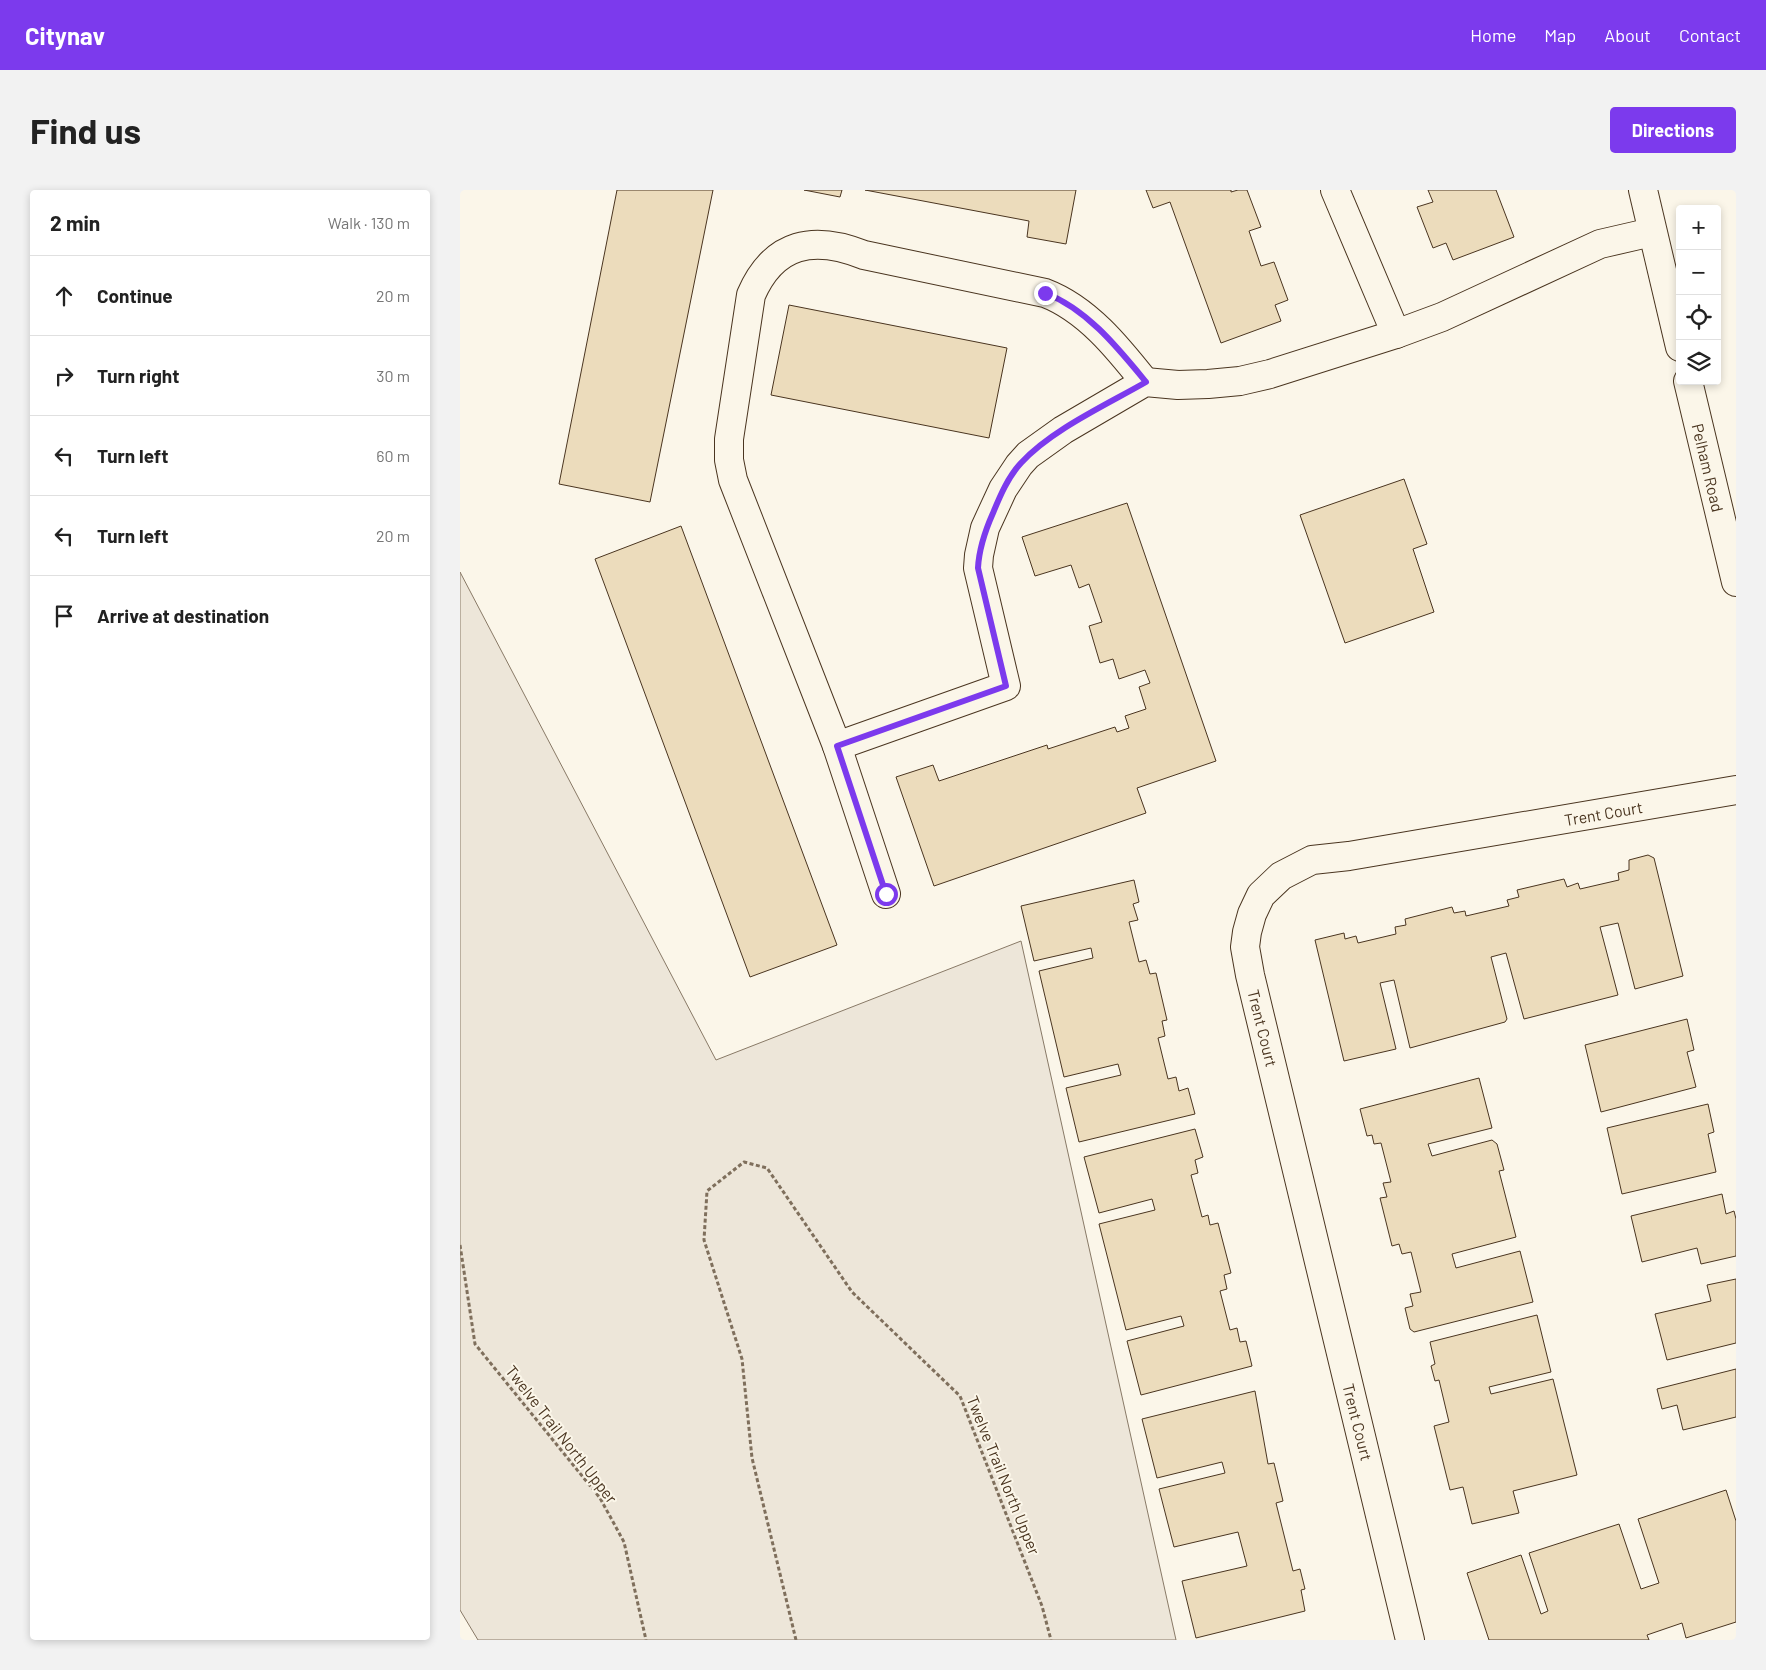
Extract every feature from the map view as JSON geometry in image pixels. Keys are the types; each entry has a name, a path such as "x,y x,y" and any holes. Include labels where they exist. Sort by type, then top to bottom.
{"street":[{"path":"1335,190 1396,334"},
{"path":"1643,190 1678,340"},
{"path":"837,746 1006,686 978,568 982,541 997,502 1019,465 1028,455 1063,430 1146,382 1178,385 1240,381 1270,374 1396,334 1461,310 1600,244 1652,232"},
{"path":"886,894 837,746 734,480 729,460 729,438 751,295 758,280 779,256 790,250 809,245 825,244 846,248 864,255 1045,293 1068,303 1078,311 1125,356 1146,382"},
{"name":"Pelham Road","path":"1689,385 1736,582"},
{"name":"Trent Court","path":"1410,1640 1250,975 1245,947 1252,914 1262,894 1281,876 1312,860 1349,856 1736,790"}],"path":[{"name":"Twelve Trail North Upper","path":"796,1640 752,1458 742,1359 704,1240 707,1191 744,1162 767,1168 852,1292 960,1396 1042,1606 1051,1640"},
{"name":"Twelve Trail North Upper","path":"460,1245 474,1344 600,1498 624,1542 646,1640"}],"shaded area":[{"path":"460,572 716,1060 1021,941 1176,1640 478,1640 460,1610"}],"building":[{"path":"617,190 713,190 650,502 559,484"},
{"path":"804,190 842,190 840,197"},
{"path":"865,190 1076,190 1066,244 1027,237 1029,221"},
{"path":"1146,190 1231,190 1231,192 1247,190 1261,227 1249,231 1261,266 1274,262 1288,300 1275,305 1281,321 1221,343 1170,202 1153,208"},
{"path":"1428,190 1496,190 1514,237 1453,260 1446,243 1433,248 1417,207 1433,202"},
{"path":"789,305 1007,348 989,438 771,395"},
{"path":"1404,479 1427,544 1413,549 1434,612 1345,643 1300,515"},
{"path":"1127,503 1216,761 1137,788 1146,813 934,886 896,777 933,765 939,781 1047,745 1048,749 1115,727 1117,732 1129,728 1125,716 1146,709 1139,687 1150,683 1145,670 1119,679 1113,659 1100,663 1089,626 1102,622 1089,584 1079,588 1071,565 1035,576 1022,537"},
{"path":"681,526 837,945 750,977 595,559"},
{"path":"1648,855 1654,858 1683,976 1635,989 1618,923 1600,927 1618,995 1524,1019 1506,953 1491,957 1507,1019 1505,1022 1410,1048 1394,980 1380,983 1396,1049 1344,1061 1315,940 1344,933 1345,939 1356,936 1358,943 1396,934 1395,927 1406,925 1405,919 1452,907 1454,913 1465,911 1466,916 1509,906 1507,900 1519,897 1517,890 1564,879 1567,887 1578,883 1580,889 1619,880 1618,873 1629,870 1629,860"},
{"path":"1134,880 1139,902 1133,904 1138,920 1129,922 1139,962 1146,960 1150,974 1156,973 1167,1020 1162,1021 1165,1036 1158,1038 1168,1079 1176,1077 1179,1091 1188,1088 1195,1114 1079,1142 1066,1088 1121,1075 1118,1064 1064,1077 1039,971 1093,958 1091,948 1034,961 1021,906"},
{"path":"1687,1019 1694,1050 1687,1052 1696,1087 1601,1112 1585,1045"},
{"path":"1479,1078 1492,1128 1428,1144 1432,1156 1492,1140 1497,1144 1504,1170 1499,1171 1516,1237 1452,1254 1456,1268 1520,1251 1533,1302 1414,1332 1410,1329 1405,1308 1413,1306 1410,1294 1421,1292 1411,1252 1402,1254 1399,1244 1392,1246 1380,1198 1387,1197 1383,1183 1391,1182 1381,1143 1374,1144 1372,1135 1367,1136 1360,1109"},
{"path":"1708,1104 1714,1132 1708,1134 1716,1172 1622,1194 1607,1128"},
{"path":"1195,1129 1203,1157 1195,1160 1198,1173 1191,1175 1202,1217 1208,1215 1210,1225 1218,1223 1231,1273 1224,1275 1227,1289 1220,1291 1230,1330 1237,1328 1240,1342 1246,1341 1252,1366 1141,1395 1127,1341 1184,1326 1181,1316 1126,1330 1099,1224 1155,1210 1152,1199 1099,1213 1084,1157"},
{"path":"1722,1194 1726,1214 1734,1211 1736,1219 1736,1256 1701,1264 1697,1248 1642,1262 1631,1216"},
{"path":"1736,1279 1736,1343 1667,1360 1655,1314 1711,1301 1707,1285"},
{"path":"1537,1315 1551,1372 1489,1387 1491,1394 1553,1379 1577,1475 1513,1491 1519,1513 1472,1524 1463,1487 1450,1490 1434,1426 1449,1422 1439,1380 1435,1381 1431,1366 1435,1364 1430,1342"},
{"path":"1736,1369 1736,1417 1683,1430 1677,1405 1662,1409 1657,1389"},
{"path":"1255,1391 1268,1464 1274,1463 1283,1501 1276,1503 1293,1571 1300,1569 1305,1589 1301,1590 1305,1611 1196,1638 1182,1581 1247,1566 1238,1532 1174,1547 1159,1489 1225,1473 1222,1462 1157,1478 1142,1419"},
{"path":"1726,1490 1736,1521 1736,1622 1686,1638 1682,1623 1647,1635 1649,1640 1489,1640 1467,1573 1521,1555 1541,1614 1548,1611 1529,1553 1619,1524 1641,1589 1659,1583 1638,1519"}],"route":[{"path":"886,894 837,746 1006,686 978,568 982,541 997,502 1011,477 1028,455 1063,430 1146,382 1125,356 1078,311 1068,303 1045,293"}]}
